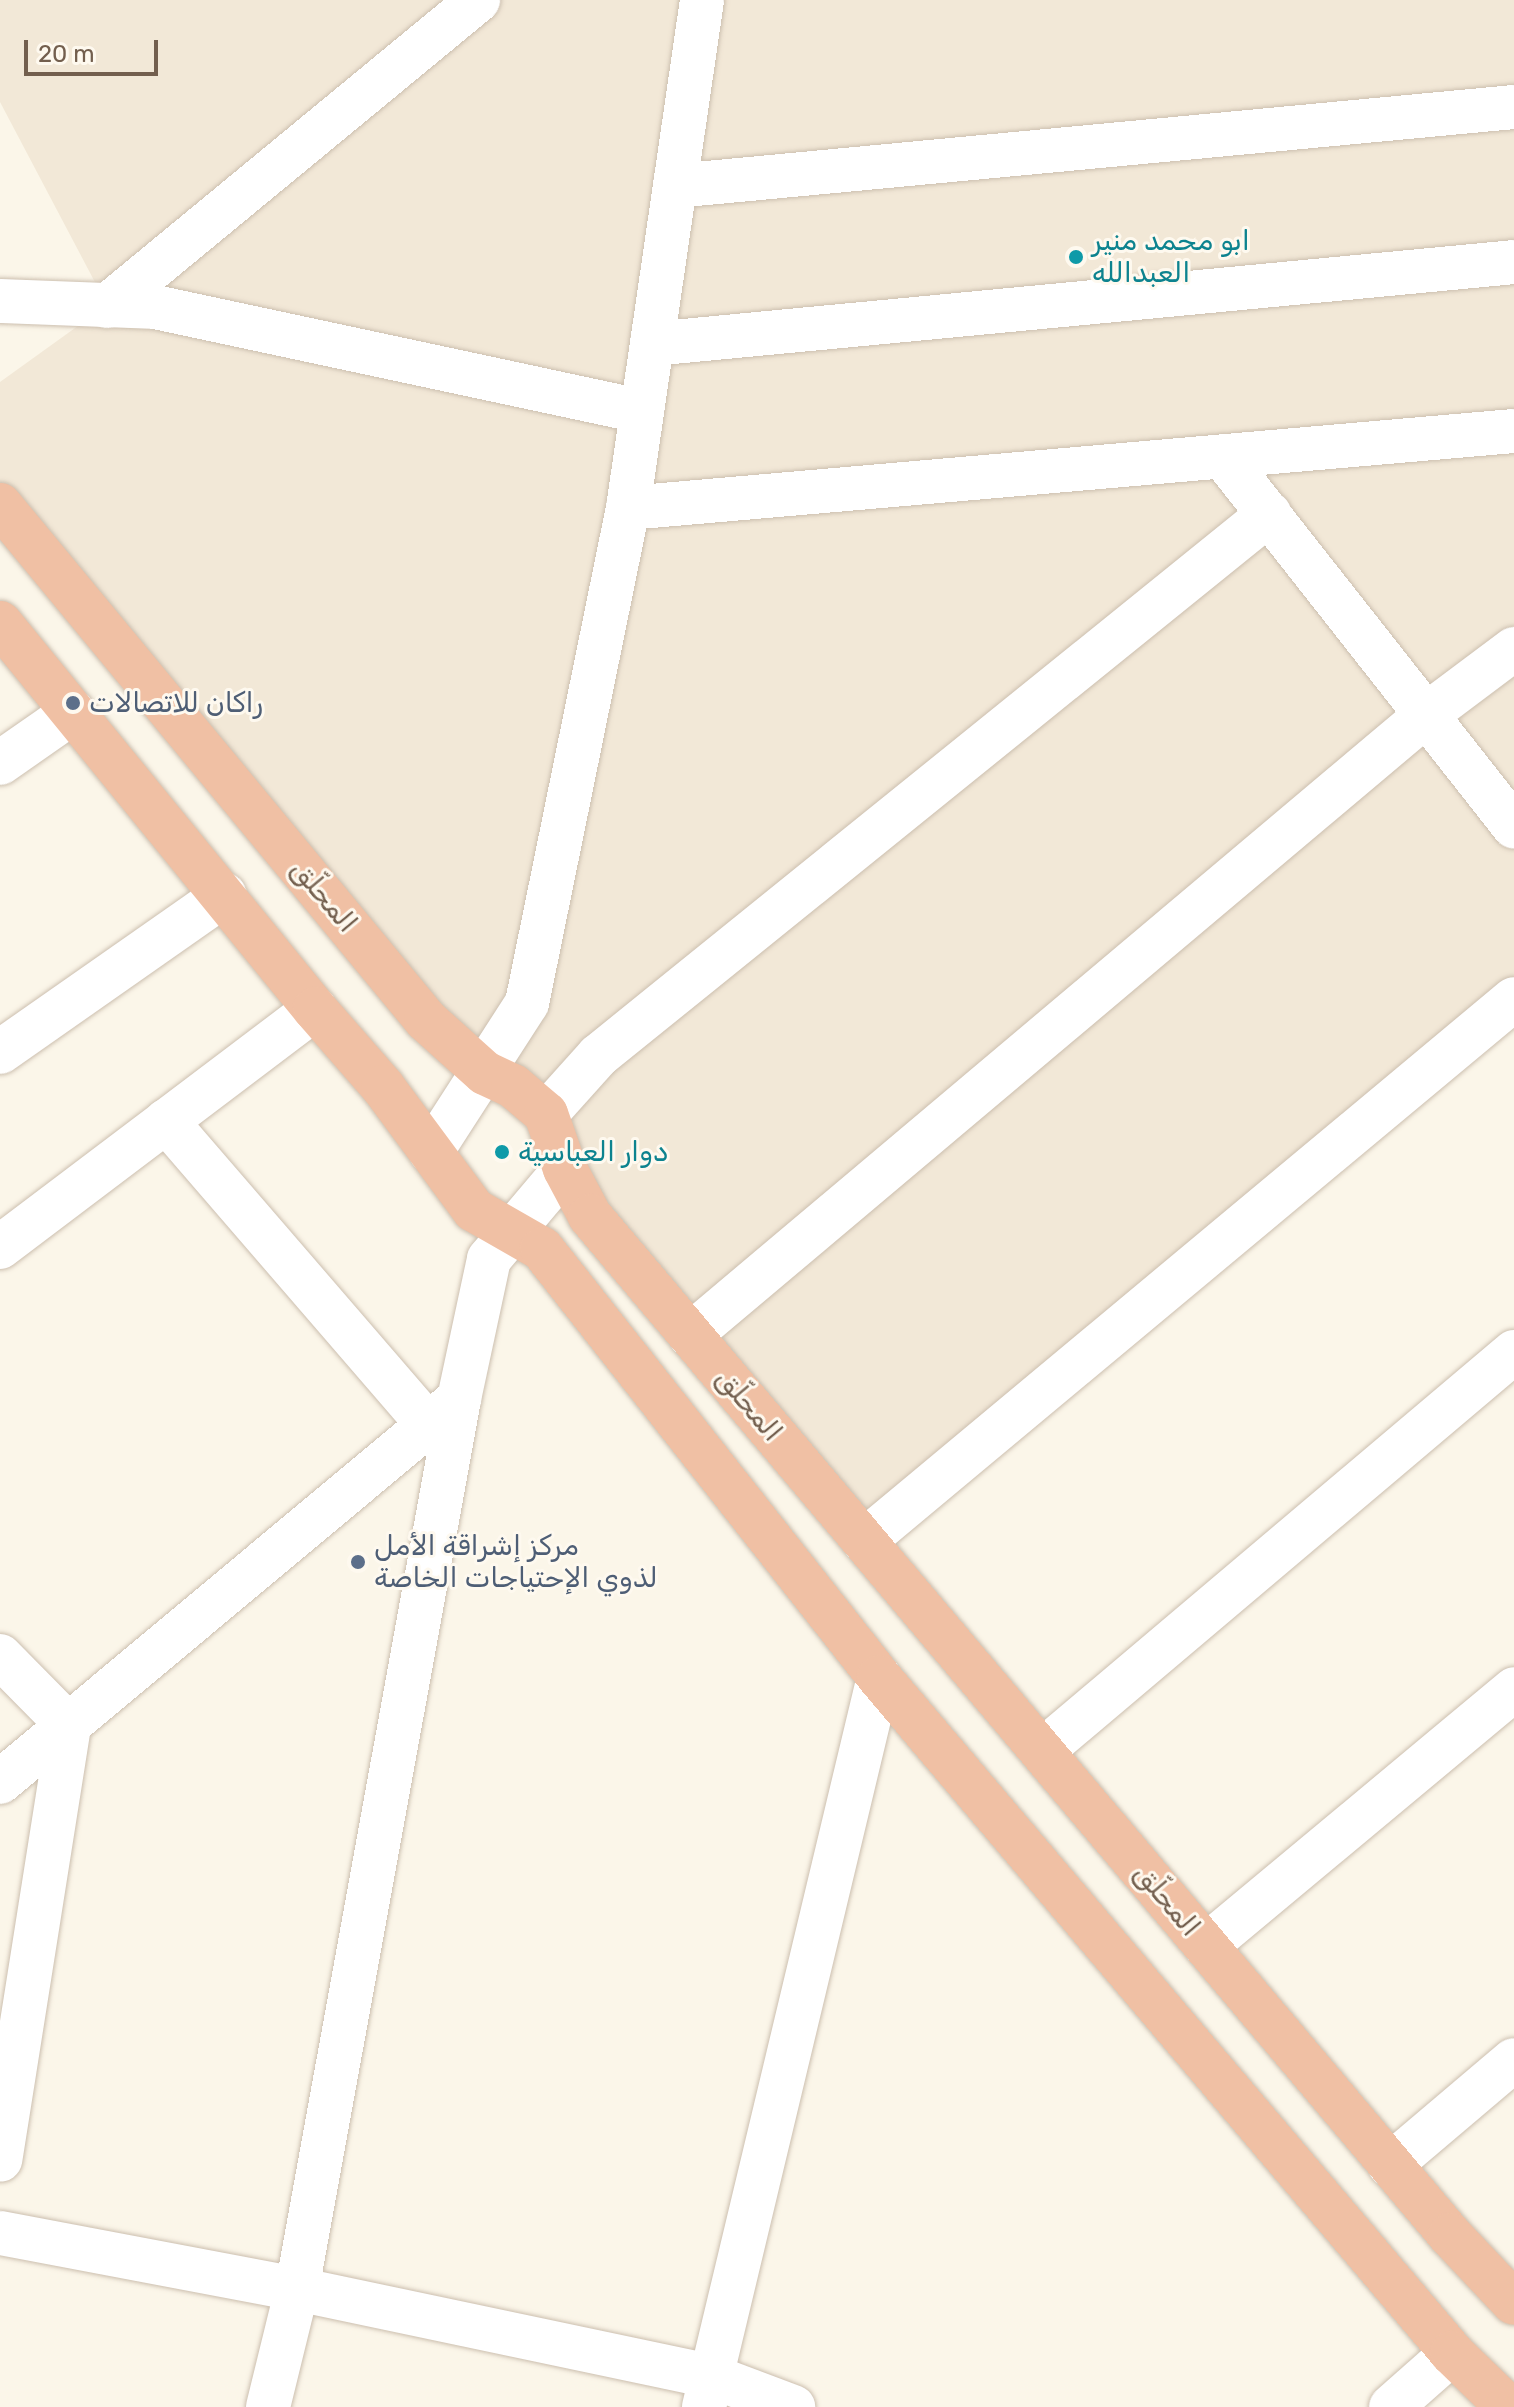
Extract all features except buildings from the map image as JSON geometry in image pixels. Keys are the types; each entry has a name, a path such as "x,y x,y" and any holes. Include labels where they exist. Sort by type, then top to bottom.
{"highway":[{"name":"المحلّق","path":"0,505 426,1020 485,1073 513,1086 546,1114 565,1169 590,1216 1390,2165 1514,2303"},
{"path":"0,623 315,1009 383,1087 474,1210 542,1249 879,1677 1452,2353 1508,2407"}],"street":[{"path":"107,306 478,0"},
{"path":"431,1152 485,1073 527,1003 628,508 702,0"},
{"path":"675,186 1514,107"},
{"path":"652,344 1514,262"},
{"path":"0,301 155,307 642,411"},
{"path":"628,508 1514,431"},
{"path":"1224,458 1514,826"},
{"path":"546,1114 598,1056 1269,514"},
{"path":"690,1335 1426,715 1514,649"},
{"path":"0,763 73,712"},
{"path":"0,1052 224,895"},
{"path":"864,1541 1514,999"},
{"path":"0,1247 315,1009"},
{"path":"166,1121 443,1412"},
{"path":"268,2407 297,2289 443,1412 489,1259 565,1169"},
{"path":"1042,1751 1514,1352"},
{"path":"0,1782 443,1412"},
{"path":"0,1656 69,1726"},
{"path":"708,2392 879,1677"},
{"path":"1206,1946 1514,1689"},
{"path":"0,2160 69,1726"},
{"path":"1390,2165 1514,2060"},
{"path":"0,2233 297,2289 708,2392 793,2407"},
{"path":"1391,2407 1452,2353"}],"shaded area":[{"path":"0,0 1514,0 1514,999 864,1541 590,1216 546,1114 485,1073 0,505 0,382 107,305 0,102"}],"place":[{"name":"ابو محمد منير العبدالله","path":"1076,257"},
{"name":"راكان للاتصالات","path":"73,703"},
{"name":"دوار العباسية","path":"502,1152"},
{"name":"مركز إشراقة الأمل لذوي الإحتياجات الخاصة","path":"358,1562"}]}
